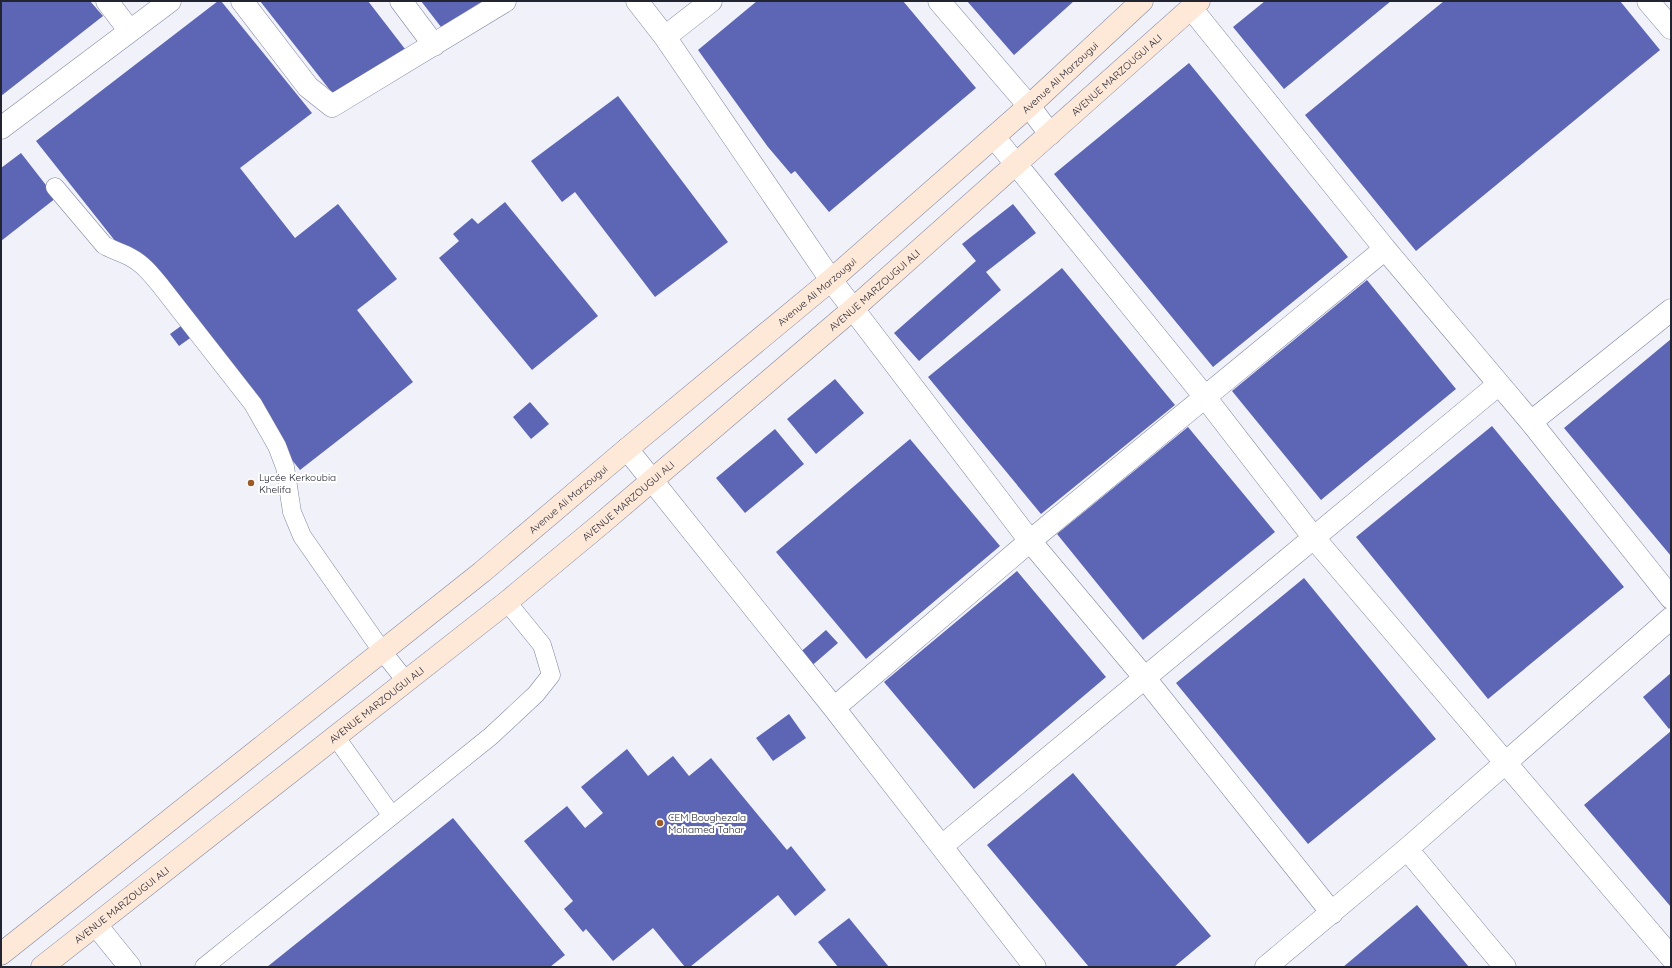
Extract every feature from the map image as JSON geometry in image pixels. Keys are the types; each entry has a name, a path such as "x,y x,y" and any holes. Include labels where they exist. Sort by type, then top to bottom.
{"main road":[{"name":"Avenue Ali Marzougui","path":"382,651 482,572 627,449 831,280 1029,106 1142,1"},
{"name":"AVENUE MARZOUGUI ALI","path":"42,967 507,602 853,309 1195,4"},
{"path":"1,954 382,651"}],"street":[{"path":"107,1 129,30"},
{"path":"1,128 129,30 170,1"},
{"path":"242,1 308,87 332,106 505,1"},
{"path":"401,1 434,45"},
{"path":"637,1 665,37 831,280 853,309 1030,541 1144,677 1332,913"},
{"path":"665,37 711,1"},
{"path":"939,1 1029,106 1050,134"},
{"path":"1648,1 1671,28"},
{"path":"1195,4 1386,249 1531,422 1671,598"},
{"path":"994,137 1204,397 1314,538 1671,957"},
{"path":"834,708 1030,541 1386,249"},
{"path":"1531,422 1671,310"},
{"path":"942,846 1499,384"},
{"path":"627,449 652,478 834,708 1035,967"},
{"path":"1266,967 1407,849 1671,618"},
{"path":"1407,849 1505,967"},
{"path":"96,925 130,967"},
{"path":"1667,967 1671,964"}],"lane":[{"path":"55,187 104,245 112,251 129,256 145,267 253,404 277,446 285,467 292,512 302,536 382,651 406,681"},
{"path":"204,967 491,736 536,694 551,675 542,645 507,602"},
{"path":"335,736 392,816"}],"building":[{"path":"1,1 90,1 103,16 1,96"},
{"path":"218,1 221,1 312,113 240,168 295,238 338,204 397,279 357,310 413,382 300,470 193,336 179,346 170,334 185,323 127,256 36,141"},
{"path":"260,1 368,1 405,49 333,94"},
{"path":"421,1 483,1 441,27"},
{"path":"757,1 903,1 976,88 829,212 795,171 791,174 768,147 698,50"},
{"path":"967,1 1074,1 1014,55"},
{"path":"1265,1 1391,1 1284,89 1233,27"},
{"path":"1444,1 1620,1 1660,50 1416,251 1305,115"},
{"path":"1189,63 1348,257 1213,367 1054,174"},
{"path":"618,96 728,242 655,297 575,192 562,202 531,161"},
{"path":"21,153 56,198 1,241 1,168"},
{"path":"505,202 598,316 532,370 439,258 459,241 453,234 472,218 478,224"},
{"path":"1013,204 1036,233 986,272 1001,290 919,361 894,333 976,261 962,244"},
{"path":"1062,268 1175,405 1041,514 928,377"},
{"path":"1367,280 1456,389 1321,500 1232,391"},
{"path":"1671,339 1671,556 1564,428"},
{"path":"835,379 864,413 816,454 787,419"},
{"path":"530,402 549,424 531,439 513,417"},
{"path":"1492,426 1624,587 1488,699 1356,537"},
{"path":"1188,427 1275,532 1143,640 1057,534"},
{"path":"775,429 804,464 745,513 716,478"},
{"path":"910,439 1000,546 866,659 776,552"},
{"path":"1017,571 1106,677 974,789 884,682"},
{"path":"1304,578 1436,739 1308,844 1176,683"},
{"path":"826,630 838,643 808,669 797,655"},
{"path":"1671,673 1671,727 1669,729 1643,697"},
{"path":"789,714 806,738 773,761 756,738"},
{"path":"1671,731 1671,907 1584,805"},
{"path":"627,749 648,776 673,756 689,776 711,758 787,850 791,846 826,890 795,916 778,895 690,967 685,967 653,928 613,961 586,929 583,932 564,909 573,901 524,841 567,806 585,828 603,813 581,787"},
{"path":"1073,773 1211,936 1174,967 1089,967 987,845"},
{"path":"453,818 565,955 550,967 267,967"},
{"path":"1417,905 1469,967 1343,967 1349,962"},
{"path":"849,918 889,967 838,967 818,942"}],"place":[{"name":"Lycée Kerkoubia Khelifa","path":"251,483"},
{"name":"CEM Boughezala Mohamed Tahar","path":"660,823"}]}
